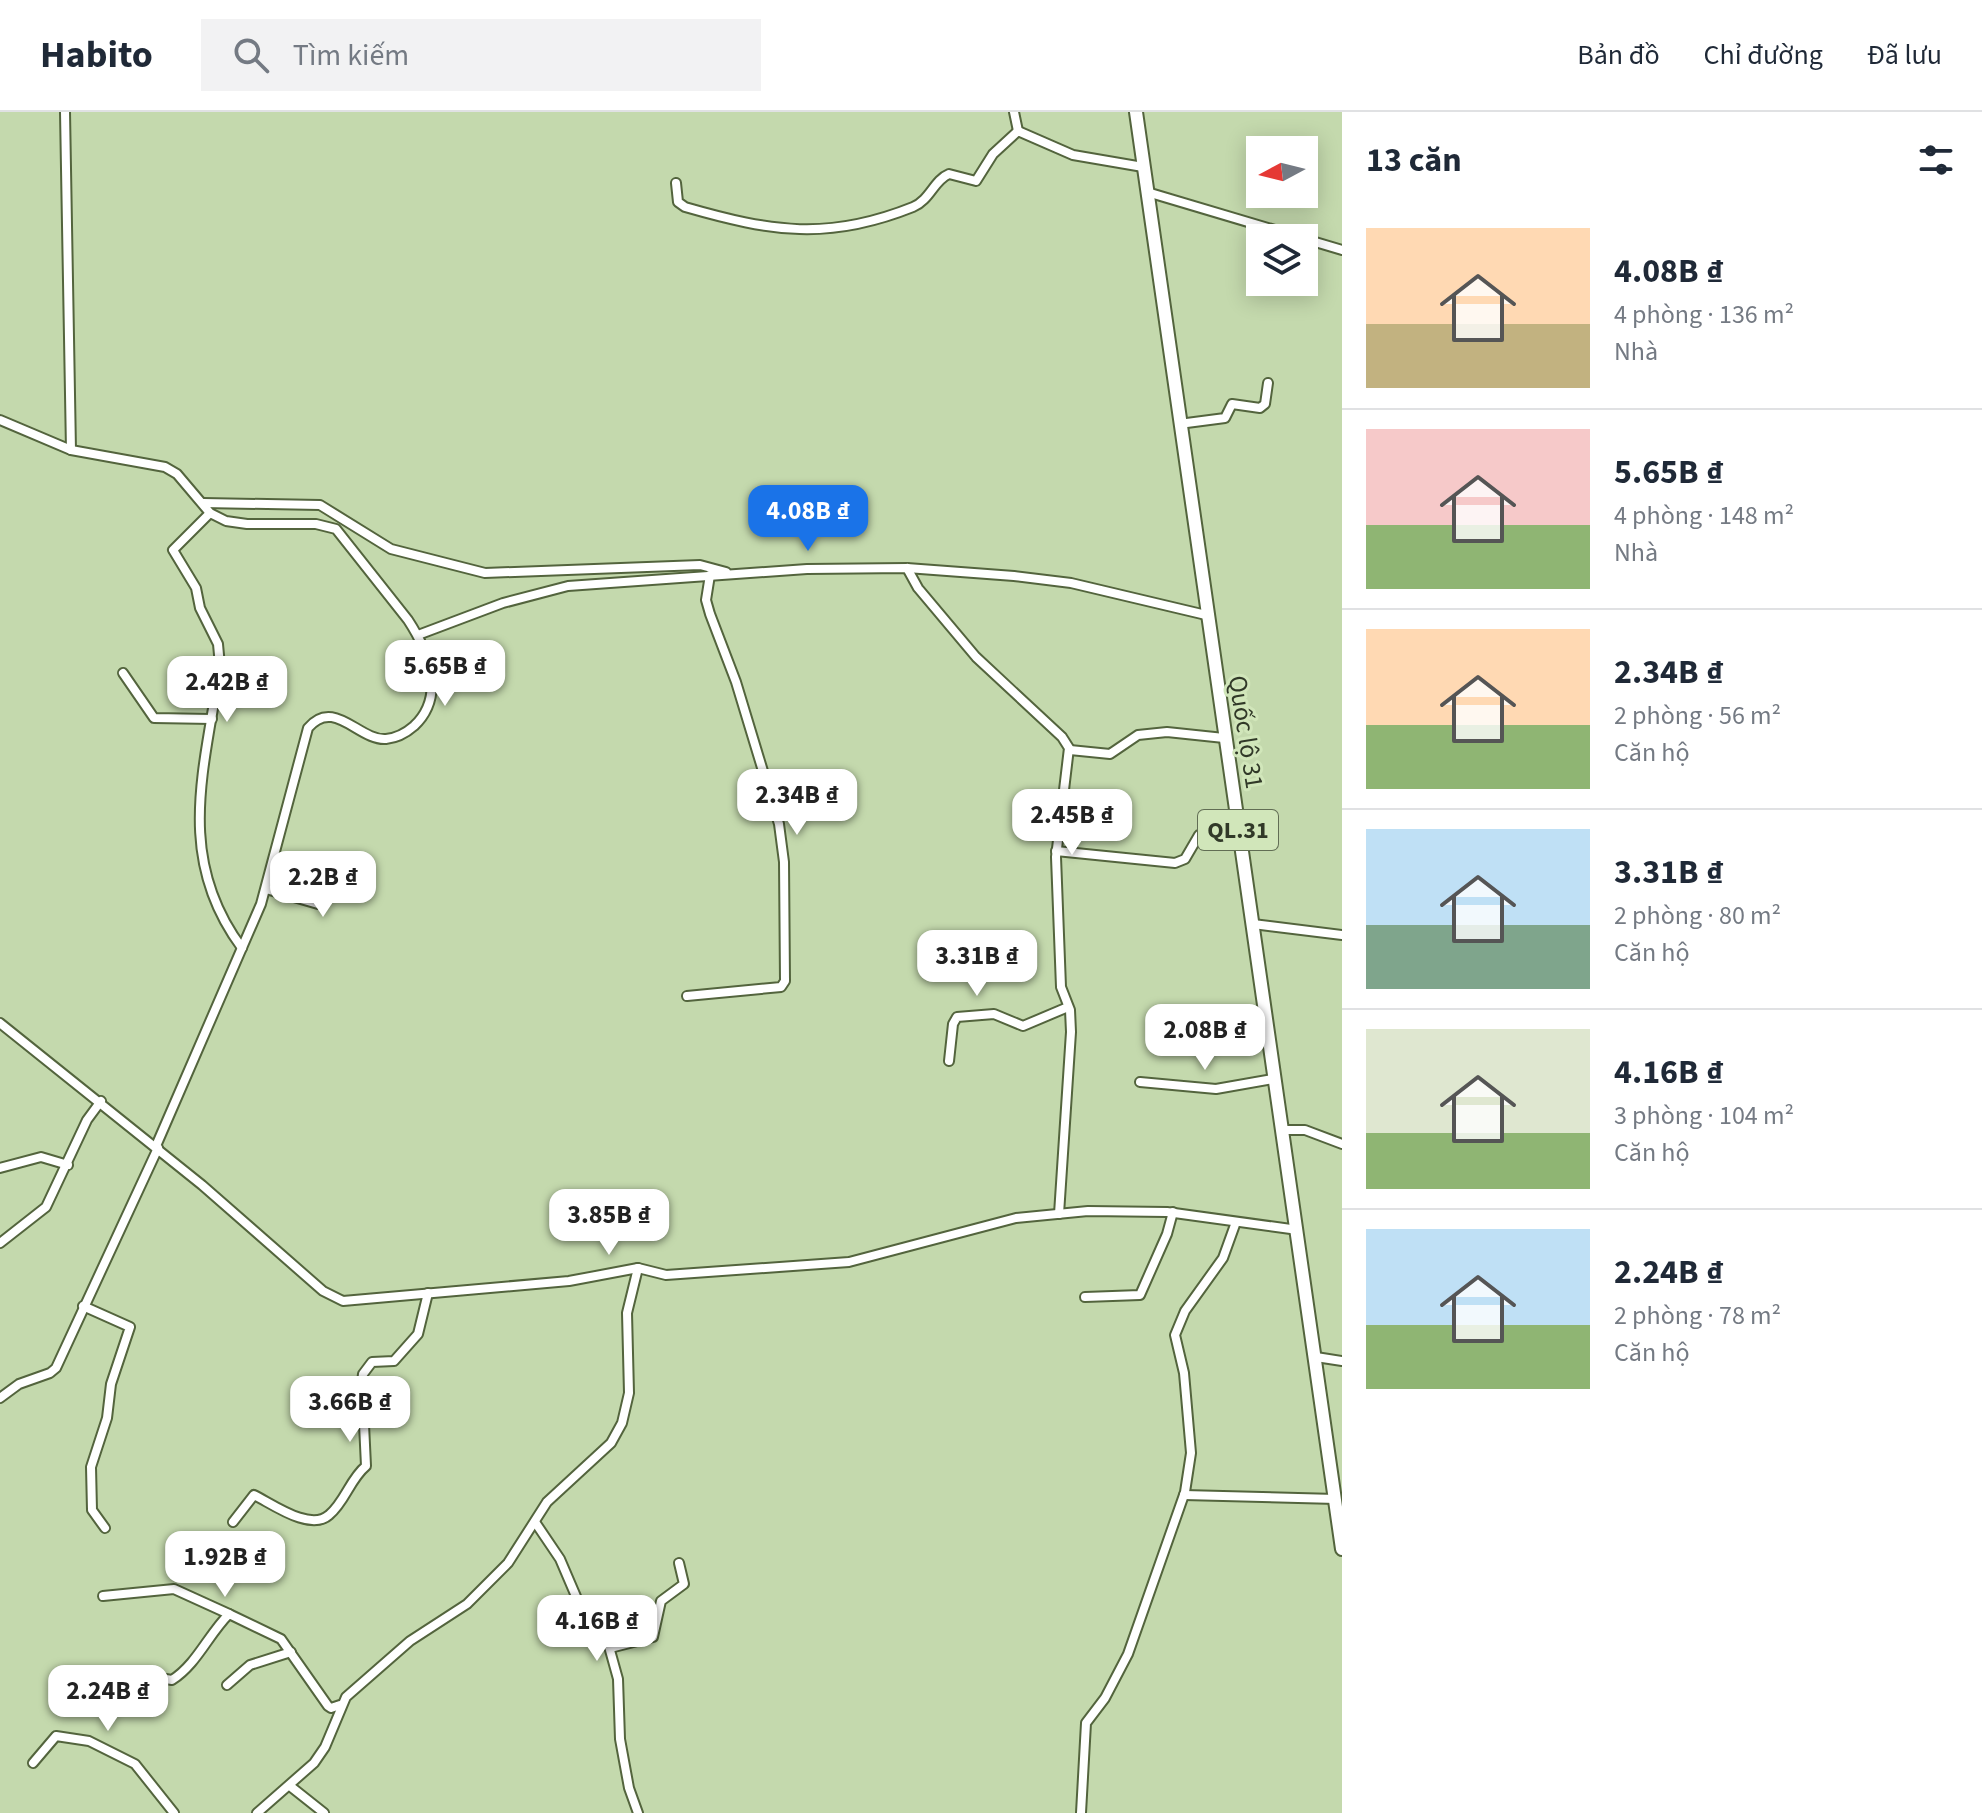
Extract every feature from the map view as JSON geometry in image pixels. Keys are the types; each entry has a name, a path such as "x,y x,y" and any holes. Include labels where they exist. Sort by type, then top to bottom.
{"highway":[{"name":"Quốc lộ 31","path":"1136,112 1273,1079 1299,1230 1342,1549"}],"street":[{"path":"65,112 71,450"},
{"path":"1014,112 1018,131"},
{"path":"1018,131 1073,155 1143,167"},
{"path":"676,183 678,202 703,212 800,231 847,229 914,207 928,197 944,176 976,181 993,154 1018,131"},
{"path":"1147,192 1342,250"},
{"path":"1179,424 1225,418 1232,404 1260,408 1265,404 1268,383"},
{"path":"0,420 71,450 165,467 177,474 210,513 234,523 316,524 336,529 418,635 430,668 433,691 422,718 408,731 379,738 348,721 326,717 312,723 306,731 266,889 157,1147 54,1372 19,1384 0,1398"},
{"path":"203,503 320,505 391,549 485,573 700,565 727,573"},
{"path":"210,513 173,550 196,588 200,608 218,644 220,666 198,801 200,838 214,900 242,948"},
{"path":"418,635 503,603 568,586 727,573 907,568 1071,583 1206,615"},
{"path":"907,568 918,588 976,657 1062,737 1070,750 1056,851 1061,987 1068,1007 1071,1062 1059,1214"},
{"path":"687,996 781,987 785,981 781,835 736,682 706,600 710,575"},
{"path":"123,673 154,718 172,721 212,719"},
{"path":"1070,750 1110,754 1138,735 1167,732 1224,738"},
{"path":"1056,851 1175,863 1185,859 1199,835 1240,842"},
{"path":"266,889 318,904 361,864"},
{"path":"1253,924 1342,935"},
{"path":"949,1061 953,1024 957,1017 994,1014 1023,1026 1068,1007"},
{"path":"0,1023 157,1147 329,1296 343,1301 569,1281 638,1268 666,1275 849,1262 1016,1218 1059,1214 1173,1212 1299,1230"},
{"path":"1140,1082 1216,1089 1273,1079"},
{"path":"0,1243 38,1216 68,1165 87,1120 101,1101"},
{"path":"1281,1130 1305,1130 1342,1144"},
{"path":"0,1168 41,1157 68,1165"},
{"path":"1085,1297 1140,1295 1167,1234 1173,1212"},
{"path":"1081,1813 1086,1723 1105,1698 1128,1654 1184,1495 1191,1453 1184,1373 1175,1335 1185,1311 1223,1258 1236,1222"},
{"path":"103,1596 174,1589 255,1629 274,1634 291,1652 328,1706 340,1705 410,1641 467,1604 508,1563 552,1496 611,1443 622,1423 630,1378 627,1313 638,1268"},
{"path":"233,1522 254,1495 295,1516 318,1519 330,1515 352,1478 366,1466 363,1374 372,1362 394,1361 414,1339 428,1293"},
{"path":"83,1306 130,1327 111,1384 107,1418 91,1467 92,1510 105,1528"},
{"path":"1316,1357 1342,1361"},
{"path":"1184,1495 1336,1499"},
{"path":"535,1522 560,1559 581,1611 602,1629 610,1648 618,1679 620,1739 629,1788 638,1813"},
{"path":"610,1648 653,1637 661,1601 684,1584 679,1563"},
{"path":"108,1674 128,1673 172,1680 190,1665 212,1632 229,1614"},
{"path":"227,1685 250,1665 291,1652"},
{"path":"257,1813 290,1786 325,1747 337,1723 340,1705"},
{"path":"33,1763 56,1736 89,1741 135,1764 174,1813"},
{"path":"290,1786 324,1813"}]}
